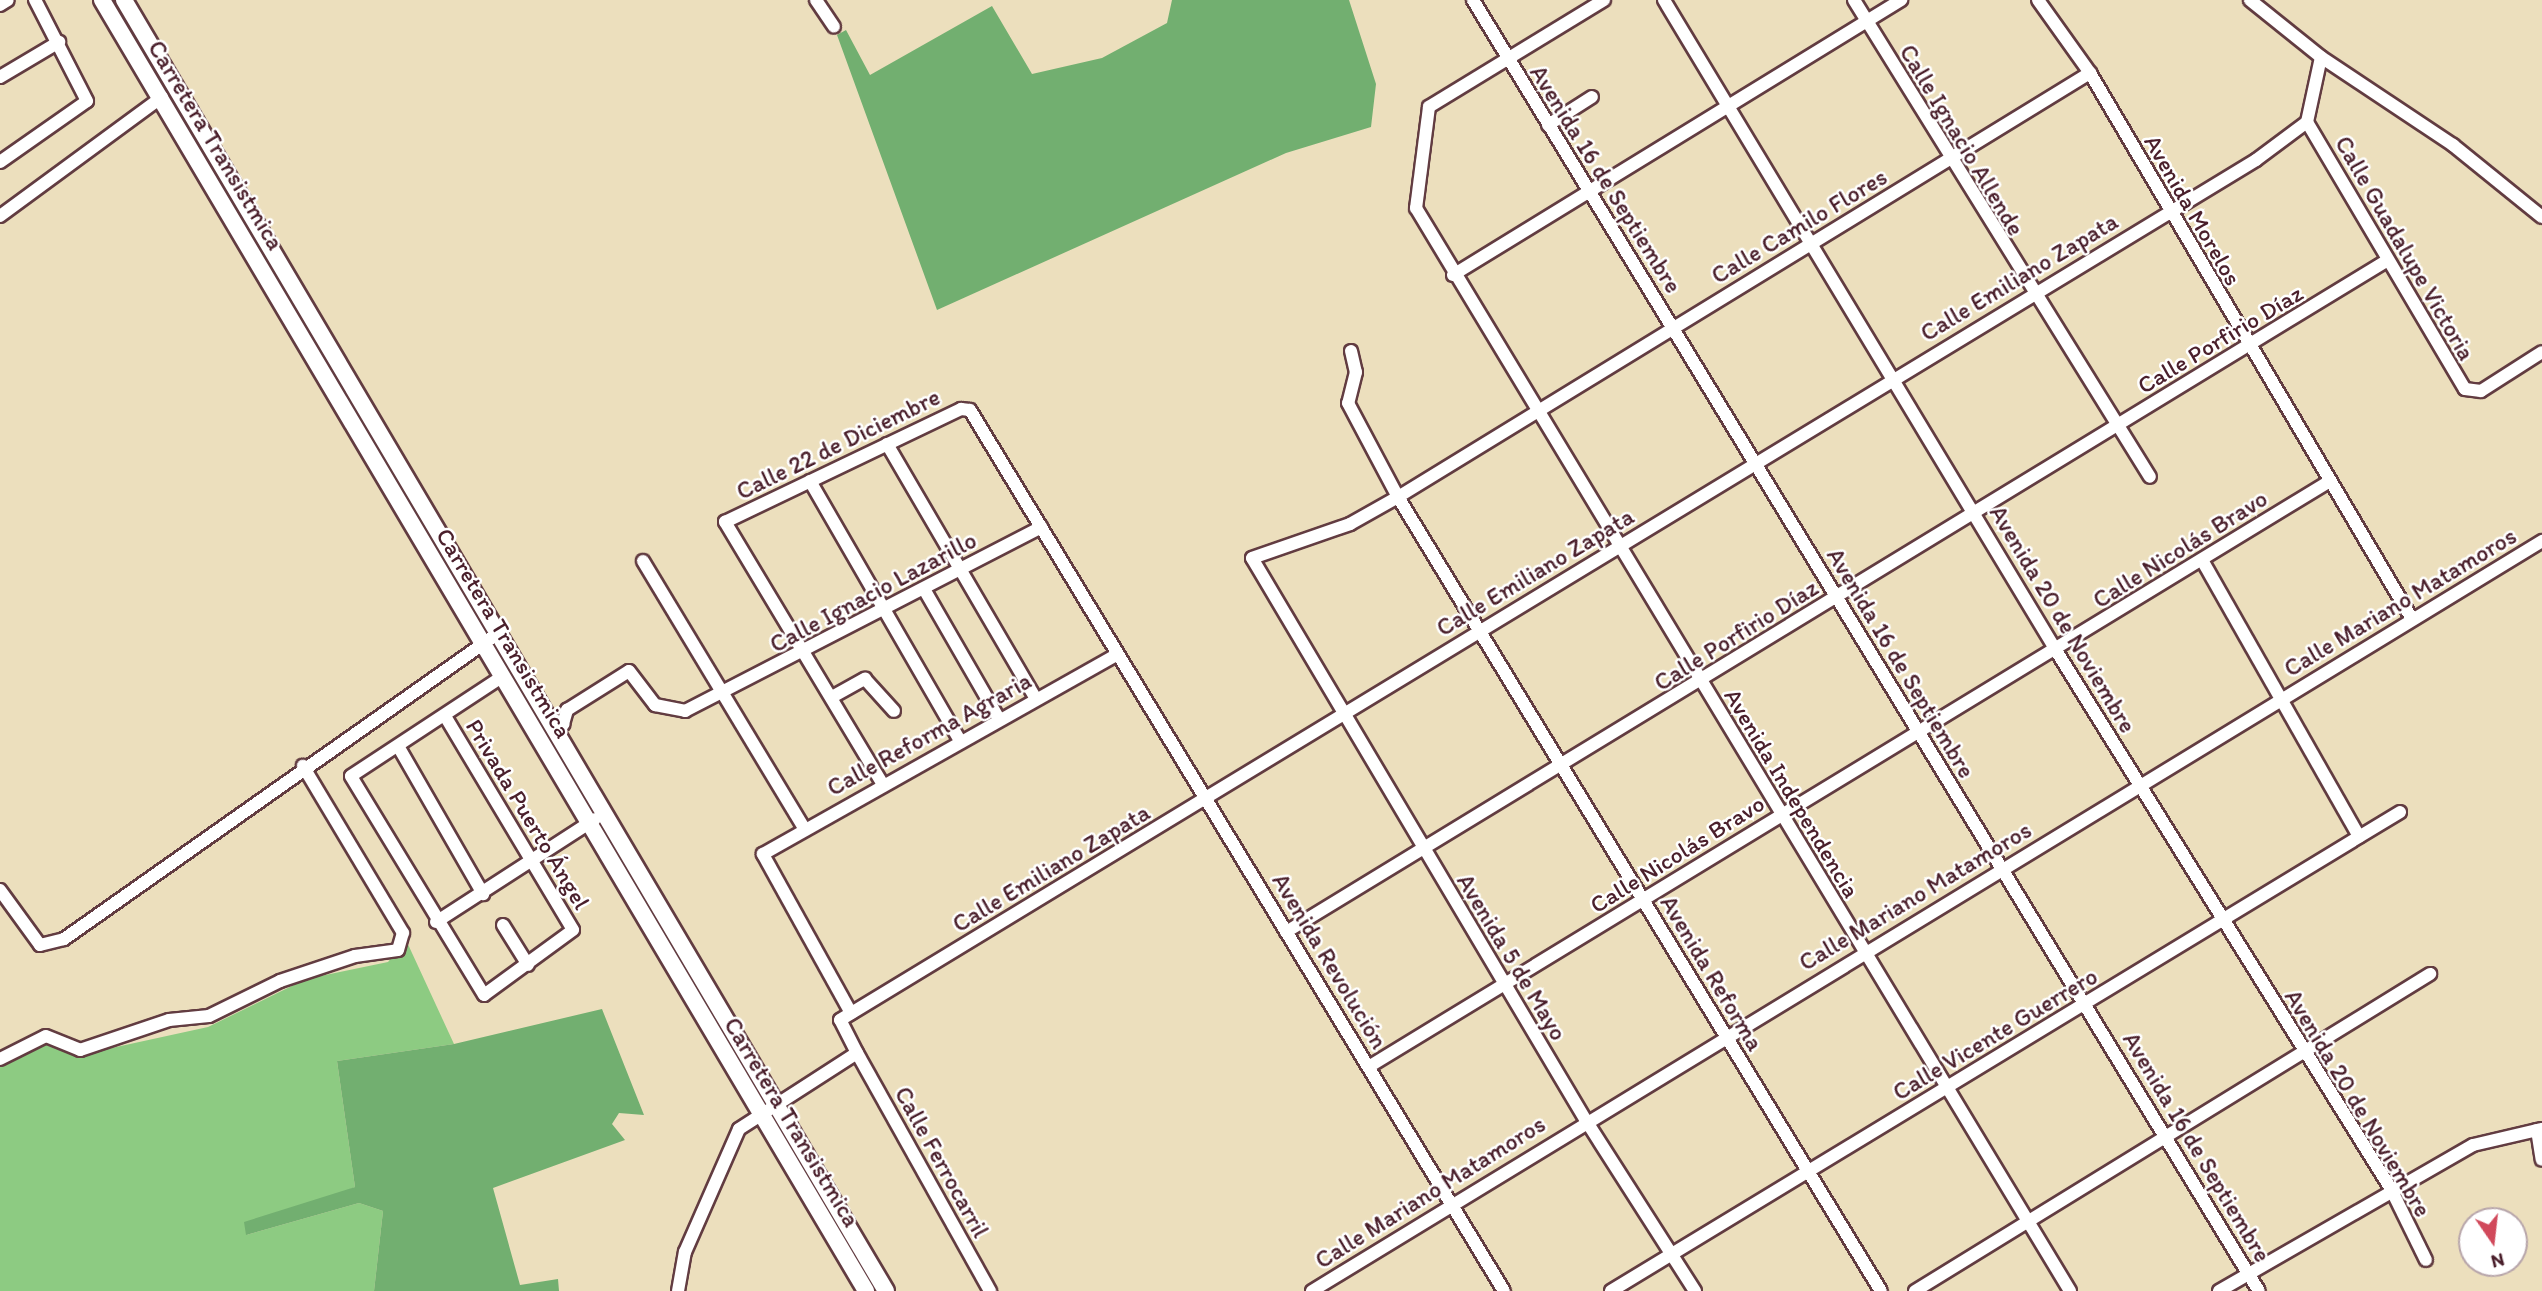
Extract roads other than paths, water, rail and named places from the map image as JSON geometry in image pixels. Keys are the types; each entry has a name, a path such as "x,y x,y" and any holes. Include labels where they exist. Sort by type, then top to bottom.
{"main road":[{"name":"Carretera Transistmica","path":"102,0 485,641 506,660 530,702 547,716 886,1291"},
{"name":"Carretera Transistmica","path":"124,0 485,641 500,678 590,822 706,1024 866,1291"},
{"path":"706,1024 757,1093 775,1101"},
{"path":"759,1112 776,1118 819,1178"}],"street":[{"path":"0,5 8,0"},
{"path":"0,162 87,101 59,42 35,0"},
{"path":"816,0 834,27"},
{"name":"Avenida 16 de Septiembre","path":"1473,0 2259,1291"},
{"path":"1506,58 1604,0"},
{"name":"Avenida 20 de Noviembre","path":"1664,0 1814,244 2057,652 2304,1055 2391,1189 2426,1260"},
{"name":"Calle Ignacio Allende","path":"1854,0 1947,158 2150,477"},
{"path":"1453,275 1901,0"},
{"name":"Avenida Morelos","path":"2038,0 2090,73 2168,212 2412,619"},
{"path":"2250,0 2321,57 2453,145 2542,217"},
{"path":"0,77 59,42"},
{"path":"2307,122 2321,57"},
{"name":"Avenida Independencia","path":"1506,58 1429,107 1416,208 1453,275 1619,545 1779,815 2070,1291"},
{"name":"Calle Camilo Flores","path":"1299,641 1252,558 1350,524 1398,497 1536,409 1814,244 1947,158 2090,73"},
{"path":"0,216 162,97"},
{"path":"1548,125 1592,97"},
{"name":"Calle Emiliano Zapata","path":"851,1013 2168,212 2307,122"},
{"name":"Calle Guadalupe Victoria","path":"2307,122 2386,261 2465,390 2481,391 2542,352"},
{"name":"Calle Porfirio Díaz","path":"1286,932 1700,682 2386,261"},
{"name":"Avenida Reforma","path":"1351,351 1356,372 1348,403 1398,497 1481,628 1724,1035 1881,1291"},
{"name":"Calle 22 de Diciembre","path":"803,653 726,522 961,408 970,410"},
{"name":"Avenida Revolución","path":"970,410 1207,796 1286,932 1370,1066 1504,1291"},
{"path":"887,444 962,568 1036,699"},
{"path":"810,481 960,741"},
{"name":"Calle Nicolás Bravo","path":"1370,1066 1504,982 1644,901 1779,815 2057,652 2330,481"},
{"name":"Calle Ignacio Lazarillo","path":"547,716 563,724 567,710 629,671 655,705 670,712 724,693 1041,527"},
{"name":"Calle Mariano Matamoros","path":"1314,1291 1585,1119 2542,541"},
{"path":"2202,560 2278,700 2359,836"},
{"path":"643,561 804,828"},
{"path":"924,589 999,719"},
{"path":"0,890 40,945 64,939 303,766 485,641"},
{"name":"Avenida 5 de Mayo","path":"1299,641 1585,1119 1695,1291"},
{"path":"803,653 882,783"},
{"name":"Calle Reforma Agraria","path":"851,1013 763,854 882,783 1118,654"},
{"path":"500,678 398,746 352,781 480,995 528,965 503,925"},
{"path":"832,697 864,679 894,711"},
{"name":"Privada Puerto Ángel","path":"445,716 573,935 528,965"},
{"path":"398,746 483,894"},
{"path":"0,1059 46,1036 80,1049 169,1020 209,1016 281,981 355,956 398,950 403,933 303,766"},
{"name":"Calle Vicente Guerrero","path":"1611,1291 2400,812"},
{"path":"436,922 604,813"},
{"path":"1915,1291 2304,1055 2430,974"},
{"path":"678,1291 685,1252 729,1145 759,1112 857,1053 839,1021 851,1013"},
{"name":"Calle Ferrocarril","path":"857,1053 990,1291"},
{"path":"2219,1291 2391,1189 2473,1145 2539,1129 2542,1160"}]}
